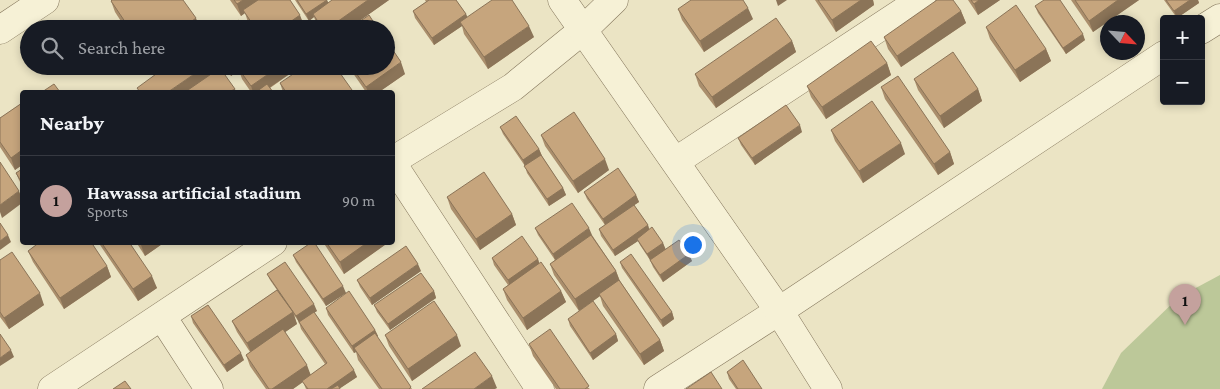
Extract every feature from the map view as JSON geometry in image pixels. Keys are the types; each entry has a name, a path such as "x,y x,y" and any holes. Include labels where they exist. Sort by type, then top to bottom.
{"street":[{"path":"0,30 45,0"},
{"path":"562,0 779,311 828,389"},
{"path":"395,160 513,87 583,30 614,0"},
{"path":"676,161 921,0"},
{"path":"1205,27 1220,18"},
{"path":"658,389 779,311 1160,58"},
{"path":"395,167 540,389"},
{"path":"52,389 163,318 269,245"},
{"path":"163,318 209,389"}],"green space":[{"path":"1220,275 1220,389 1102,389 1121,353 1179,297"}],"building":[{"path":"183,0 196,18 193,20 124,20 111,1"},
{"path":"234,0 243,0 237,4"},
{"path":"258,0 290,0 300,15 293,20 250,20 243,10"},
{"path":"297,0 327,0 306,14"},
{"path":"332,0 368,0 340,20 317,20 313,14"},
{"path":"429,0 456,0 466,14 432,38 413,11"},
{"path":"492,0 512,0 529,26 484,57 460,22"},
{"path":"691,0 743,0 748,8 700,41 678,9"},
{"path":"818,0 861,0 832,20"},
{"path":"937,0 953,0 961,11 897,56 884,37"},
{"path":"971,0 979,0 974,4"},
{"path":"1044,0 1060,0 1083,34 1063,48 1035,6"},
{"path":"1075,0 1118,0 1089,21"},
{"path":"1166,0 1190,0 1174,11"},
{"path":"1016,5 1046,49 1015,70 986,27"},
{"path":"369,15 372,20 362,20"},
{"path":"776,18 792,41 712,97 695,74"},
{"path":"871,41 887,63 822,107 807,86"},
{"path":"953,52 978,89 940,116 914,79"},
{"path":"395,53 401,62 395,66"},
{"path":"155,75 193,75 171,90 138,90 137,88"},
{"path":"210,75 225,75 235,89 233,90 188,90"},
{"path":"243,75 267,75 251,86"},
{"path":"292,75 341,75 352,90 285,90 280,83"},
{"path":"357,75 383,75 366,87"},
{"path":"898,76 950,152 934,164 881,87"},
{"path":"54,84 58,90 45,90"},
{"path":"267,84 272,90 259,90"},
{"path":"872,101 901,143 859,171 831,130"},
{"path":"20,104 20,151 11,158 0,142 0,118"},
{"path":"786,105 800,125 752,158 738,138"},
{"path":"574,112 605,159 573,181 541,135"},
{"path":"516,116 539,149 523,160 500,127"},
{"path":"541,155 563,188 547,199 524,166"},
{"path":"0,162 19,191 0,205"},
{"path":"618,168 636,195 603,219 584,192"},
{"path":"20,170 20,180 16,173"},
{"path":"484,172 512,214 476,239 447,197"},
{"path":"572,203 589,228 553,254 535,228"},
{"path":"634,205 648,225 613,250 599,229"},
{"path":"0,223 8,235 0,241"},
{"path":"652,227 663,243 647,254 637,239"},
{"path":"591,235 616,271 575,299 550,264"},
{"path":"522,236 538,259 508,280 492,258"},
{"path":"679,240 689,254 660,275 650,260"},
{"path":"36,245 93,245 107,266 60,298 28,251"},
{"path":"103,245 131,245 152,276 133,289"},
{"path":"308,245 316,245 343,286 323,299 293,255"},
{"path":"328,245 364,245 340,262"},
{"path":"406,246 418,264 370,298 357,280"},
{"path":"12,252 40,293 4,318 0,312 0,260"},
{"path":"631,254 672,312 661,320 620,262"},
{"path":"285,262 314,304 296,316 267,274"},
{"path":"541,262 561,291 523,318 503,289"},
{"path":"421,273 434,291 388,324 374,305"},
{"path":"619,280 660,340 640,354 599,294"},
{"path":"277,290 293,312 247,343 232,321"},
{"path":"349,291 375,330 352,346 326,308"},
{"path":"434,301 457,335 408,369 385,335"},
{"path":"593,301 616,334 590,353 568,319"},
{"path":"208,305 241,353 224,365 191,316"},
{"path":"314,312 354,370 327,389 308,389 302,381 327,363 299,322"},
{"path":"283,329 307,365 272,389 269,389 246,355"},
{"path":"550,329 589,386 585,389 560,389 529,344"},
{"path":"375,333 411,387 409,389 382,389 354,348"},
{"path":"0,334 11,350 0,358"},
{"path":"475,352 492,376 474,389 422,389"},
{"path":"743,360 762,389 738,389 727,372"},
{"path":"711,372 722,389 686,389"},
{"path":"125,381 131,389 113,389"},
{"path":"338,385 340,389 331,389"}],"place":[{"name":"Hawassa artificial stadium","path":"1185,325"}]}
